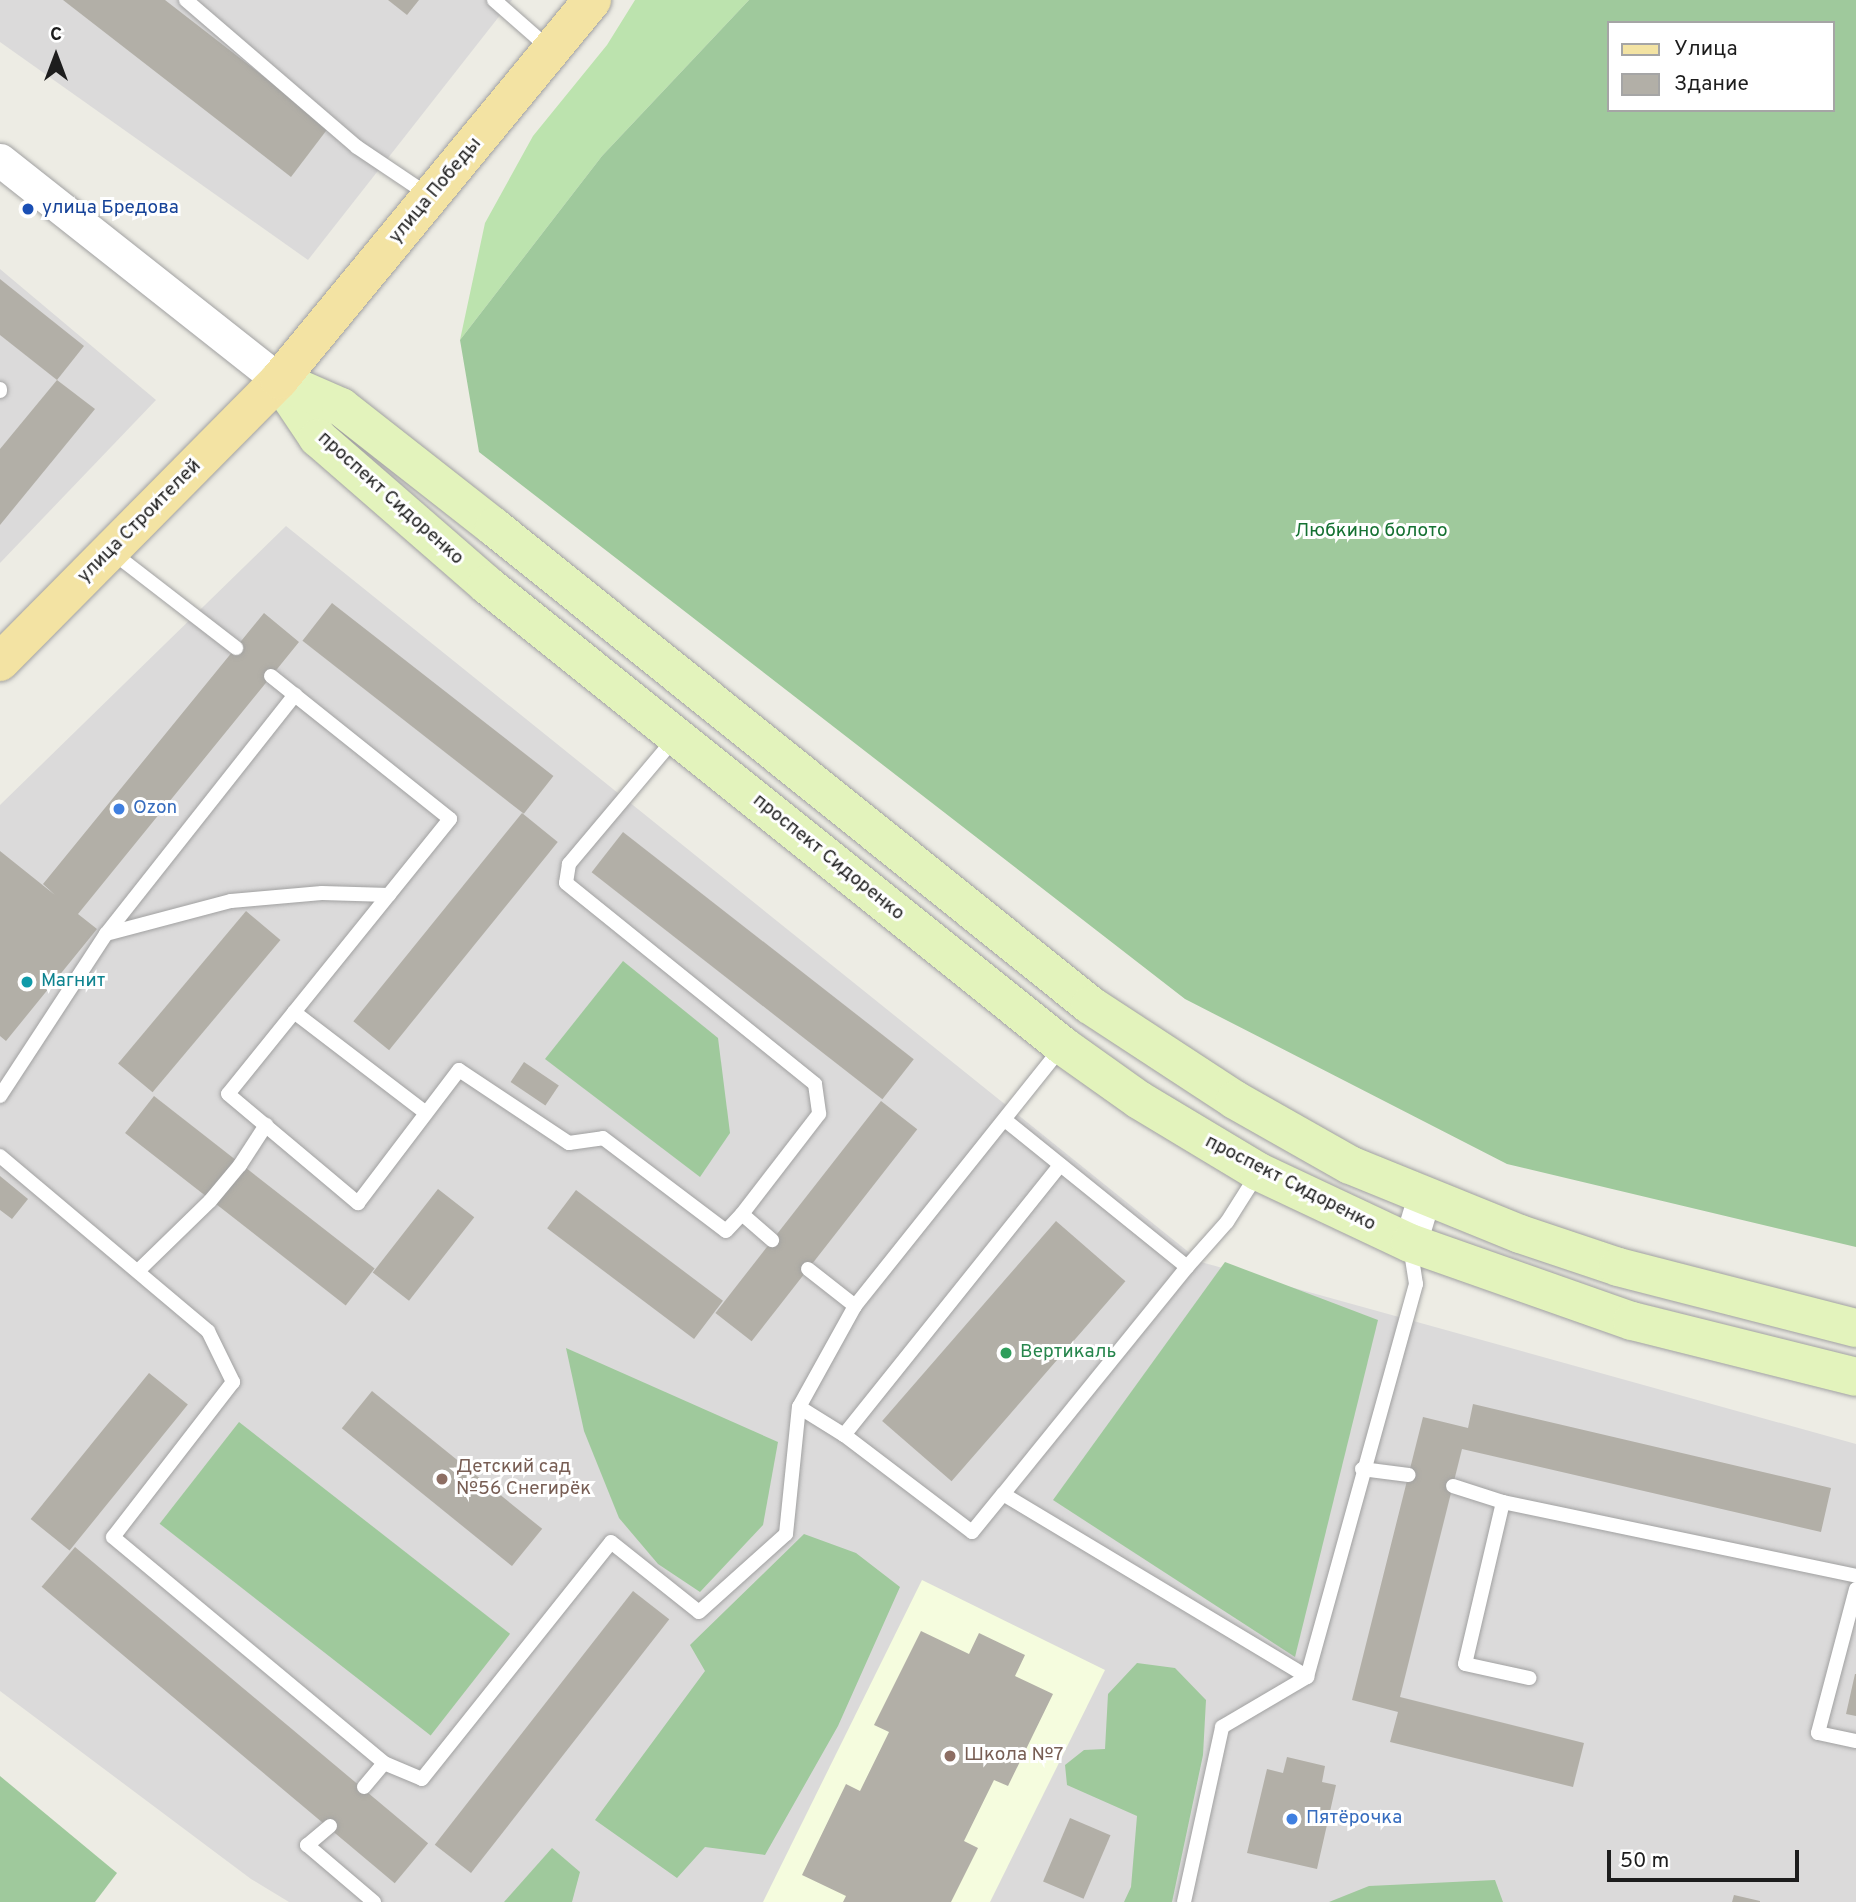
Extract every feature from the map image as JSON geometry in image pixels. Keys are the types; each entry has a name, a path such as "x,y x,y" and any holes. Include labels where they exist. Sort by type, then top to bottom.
{"main road":[{"name":"улица Победы","path":"279,380 592,0"},
{"name":"улица Строителей","path":"0,662 112,552 279,380"},
{"name":"проспект Сидоренко","path":"279,380 318,439 486,585 1063,1046 1150,1107 1259,1172 1410,1243 1632,1321 1856,1377"},
{"name":"проспект Сидоренко","path":"279,380 341,407 1090,1005 1235,1100 1350,1165 1424,1197 1618,1267 1856,1328"}],"street":[{"path":"0,160 279,380"},
{"path":"1410,1243 1424,1197"}],"lane":[{"path":"186,0 357,147 432,197"},
{"path":"494,0 552,51"},
{"path":"112,552 236,648"},
{"path":"271,676 450,819 228,1094 358,1203 459,1070 569,1143 603,1138 726,1231 743,1214 819,1114 815,1084 566,883 569,864 676,737"},
{"path":"0,1096 106,934 295,695"},
{"path":"106,934 231,901 322,893 389,895"},
{"path":"294,1012 426,1113"},
{"path":"0,1156 208,1331 233,1382 113,1537 384,1763 422,1779 611,1542 699,1612 786,1534 799,1407 855,1306 1063,1046"},
{"path":"1005,1120 1187,1267"},
{"path":"138,1271 209,1201 240,1165 266,1125"},
{"path":"844,1435 1060,1165"},
{"path":"799,1407 844,1435 972,1532 1187,1267 1227,1222 1259,1172"},
{"path":"743,1214 772,1240"},
{"path":"1184,1902 1222,1727 1307,1677 1362,1469 1416,1284 1410,1243"},
{"path":"808,1269 855,1306"},
{"path":"1362,1469 1409,1475"},
{"path":"1453,1486 1503,1502 1856,1576"},
{"path":"1003,1494 1307,1677"},
{"path":"1503,1502 1465,1664 1529,1678"},
{"path":"1856,1589 1818,1733 1856,1741"},
{"path":"364,1787 384,1763"},
{"path":"330,1826 307,1845 374,1902"}],"shaded area":[{"path":"0,0 512,0 308,260 0,42"},
{"path":"0,269 156,400 0,563"},
{"path":"286,526 1201,1262 1856,1444 1856,1902 289,1902 251,1879 0,1691 0,805"},
{"path":"922,1580 1105,1670 990,1902 763,1902"}],"green space":[{"path":"635,0 749,0 602,156 460,340 485,223 533,136 607,45"},
{"name":"Любкино болото","path":"749,0 1856,0 1856,1247 1507,1164 1185,999 479,452 460,340 602,156"},
{"path":"623,961 718,1038 730,1133 700,1177 545,1059"},
{"path":"1225,1262 1378,1320 1295,1657 1053,1500"},
{"path":"566,1348 778,1442 763,1525 700,1592 658,1564 619,1518 584,1431"},
{"path":"239,1422 510,1634 431,1735 160,1524"},
{"path":"804,1534 856,1553 900,1587 838,1726 765,1855 705,1847 677,1878 595,1820 705,1671 690,1645"},
{"path":"1137,1663 1175,1668 1206,1700 1203,1755 1172,1902 1124,1902 1131,1887 1137,1816 1067,1785 1065,1765 1084,1750 1105,1749 1108,1694"},
{"path":"0,1776 117,1873 95,1902 0,1902"},
{"path":"552,1848 580,1872 572,1902 504,1902"},
{"path":"1495,1880 1503,1902 1329,1902 1369,1886"}],"building":[{"path":"63,0 165,0 329,127 291,177"},
{"path":"388,0 419,0 407,15"},
{"path":"0,279 84,346 57,380 0,335"},
{"path":"57,380 95,409 0,525 0,449"},
{"path":"332,603 553,776 524,814 302,641"},
{"path":"264,613 299,642 78,914 97,929 6,1041 0,1036 0,851 55,895 43,884"},
{"path":"522,813 558,842 389,1050 353,1021"},
{"path":"623,832 914,1059 882,1099 592,872"},
{"path":"246,911 280,940 153,1092 118,1063"},
{"path":"524,1062 559,1085 545,1105 511,1082"},
{"path":"154,1096 375,1268 346,1305 125,1133"},
{"path":"881,1101 917,1129 752,1341 715,1313"},
{"path":"0,1176 28,1199 12,1219 0,1210"},
{"path":"438,1189 474,1217 409,1301 373,1273"},
{"path":"576,1190 723,1301 694,1339 547,1228"},
{"name":"Вертикаль","path":"1056,1221 1125,1281 952,1481 882,1421"},
{"path":"149,1373 188,1404 70,1551 31,1519"},
{"name":"Детский сад №56 Снегирёк","path":"372,1391 542,1529 512,1566 342,1428"},
{"path":"1473,1404 1831,1488 1821,1532 1462,1449 1400,1697 1584,1743 1573,1787 1390,1742 1398,1712 1352,1700 1423,1417 1468,1428"},
{"path":"75,1547 428,1843 395,1883 42,1587"},
{"path":"633,1591 669,1619 471,1873 435,1845"},
{"name":"Школа №7","path":"921,1631 969,1654 979,1633 1025,1655 1015,1676 1053,1694 1008,1786 994,1780 964,1841 978,1848 951,1902 843,1902 846,1896 802,1875 846,1784 860,1791 889,1732 874,1725"},
{"path":"1856,1674 1856,1716 1846,1714"},
{"name":"Пятёрочка","path":"1287,1757 1325,1766 1322,1782 1336,1785 1317,1869 1247,1853 1267,1769 1283,1773"},
{"path":"1070,1818 1111,1835 1084,1899 1043,1882"},
{"path":"1734,1895 1760,1901 1760,1902 1732,1902"}],"place":[{"name":"улица Бредова","path":"28,209"},
{"name":"Ozon","path":"119,809"},
{"name":"Магнит","path":"27,982"},
{"name":"Вертикаль","path":"1006,1353"},
{"name":"Детский сад №56 Снегирёк","path":"442,1479"},
{"name":"Школа №7","path":"950,1756"},
{"name":"Пятёрочка","path":"1292,1819"}]}
